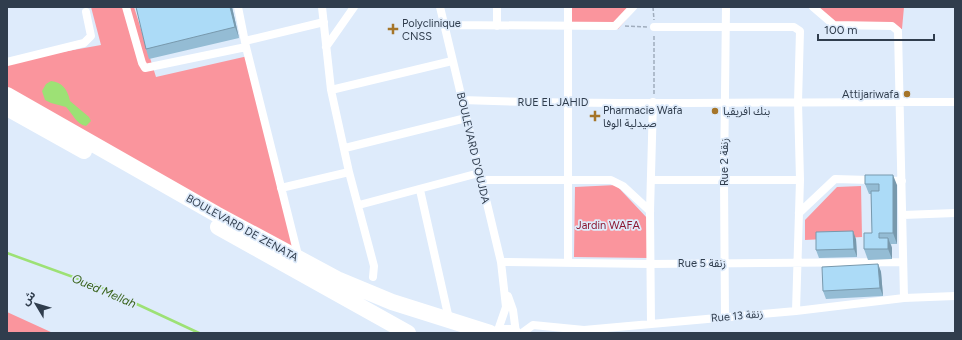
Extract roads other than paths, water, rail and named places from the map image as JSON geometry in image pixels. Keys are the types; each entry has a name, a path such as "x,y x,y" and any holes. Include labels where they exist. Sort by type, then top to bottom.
{"highway":[{"name":"BOULEVARD DE ZENATA","path":"7,95 339,280 373,295 490,333"},
{"name":"BOULEVARD DE ZENATA","path":"7,108 408,333"},
{"path":"498,333 513,333"}],"street":[{"path":"126,7 142,63 145,68 245,44 324,22"},
{"path":"238,7 245,44 299,259"},
{"path":"322,7 331,90 345,148 349,172 374,266 373,277"},
{"path":"326,47 354,7"},
{"name":"BOULEVARD D'OUJDA","path":"440,7 501,262 505,290 505,313 498,333"},
{"path":"497,7 497,26"},
{"path":"568,7 568,262"},
{"path":"444,25 615,26 633,7"},
{"name":"Rue 2 زنقة","path":"726,7 727,27 724,180 726,317"},
{"path":"813,7 834,25 892,26 898,30 904,215 904,298"},
{"path":"7,62 84,43 89,40 91,32 86,12"},
{"path":"654,27 794,27 800,31 798,102 800,180 796,311"},
{"path":"331,90 452,61"},
{"name":"RUE EL JAHID","path":"462,100 725,104 798,102 955,102"},
{"path":"651,324 650,211 653,102"},
{"path":"345,148 466,118"},
{"path":"281,188 349,172"},
{"path":"359,205 480,176 611,180 616,182 650,211"},
{"path":"799,213 835,179 902,181"},
{"path":"651,180 800,180"},
{"path":"420,190 449,319"},
{"path":"904,215 955,213"},
{"name":"Rue 5 زنقة","path":"501,262 650,264 903,262"},
{"name":"BOULEVARD D'OUJDA","path":"505,290 513,310 516,333"},
{"name":"Rue 13 زنقة","path":"522,333 532,325 539,324 584,330 796,311 904,298 955,296"}],"waterway":[{"name":"Oued Mellah","path":"7,253 98,286 199,333"}],"place":[{"name":"Polyclinique CNSS","path":"393,29"},
{"name":"Attijariwafa","path":"907,94"},
{"name":"بنك افريقيا","path":"715,111"},
{"name":"Pharmacie Wafa صيدلية الوفا","path":"595,116"}],"park label":[{"name":"Jardin WAFA","path":"608,225"}]}
